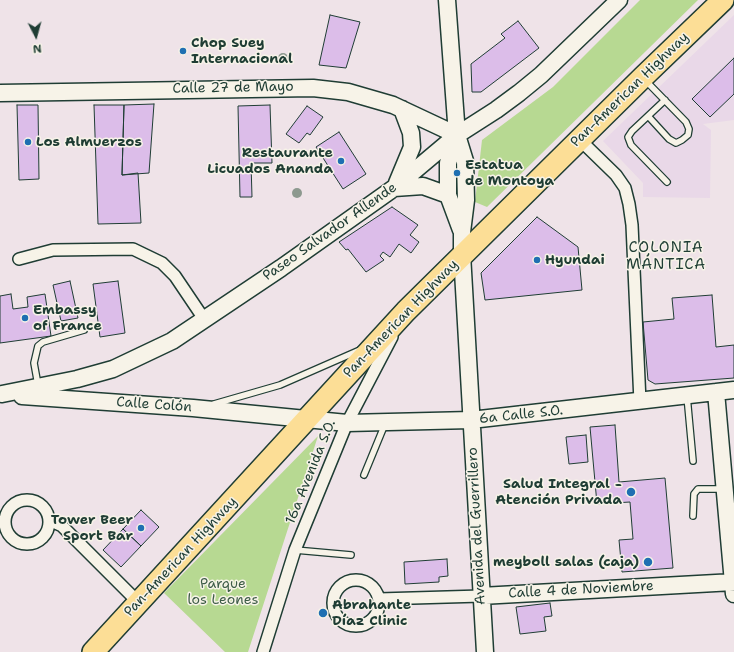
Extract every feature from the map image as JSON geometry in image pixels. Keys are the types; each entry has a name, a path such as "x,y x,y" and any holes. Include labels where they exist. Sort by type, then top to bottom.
{"highway":[{"name":"Pan-American Highway","path":"93,652 406,311 642,77 723,0"}],"street":[{"name":"Avenida del Guerrillero","path":"447,0 457,135 465,161 466,200 462,232 462,254 485,652"},
{"name":"Paseo Salvador Allende","path":"1,394 77,379 113,368 172,341 281,268 394,188 457,135 496,110 541,75 619,0"},
{"name":"Calle 27 de Mayo","path":"0,93 313,88 348,92 373,98 402,109 457,135"},
{"path":"402,109 411,133 412,147 394,188 423,186 448,195"},
{"name":"Avenida del Guerrillero","path":"457,135 448,163 448,195 462,232"},
{"path":"580,139 616,176 625,188 629,204 632,225 640,402"},
{"path":"19,259 53,250 133,249 162,263 175,276 204,319"},
{"name":"16a Avenida S.O.","path":"263,652 295,550 347,423 406,311"},
{"name":"6a Calle S.O.","path":"308,418 347,423 471,420 640,402 734,390"},
{"path":"716,392 734,586"},
{"name":"Calle Colón","path":"1,394 308,418"},
{"path":"50,520 49,527 42,539 30,544 23,544 11,537 5,524 9,510 21,501 29,500 43,506 50,520 62,526 138,602"},
{"path":"350,580 366,581 377,592 379,599 379,607 372,620 357,626 342,622 333,610 334,594 343,583 350,580"},
{"name":"Calle 4 de Noviembre","path":"379,599 734,586"}],"lane":[{"path":"642,77 686,122 690,129 688,135 676,143 669,139 648,116"},
{"path":"665,100 632,131 628,137 631,145 667,182"},
{"path":"38,387 34,363 38,346 43,342 84,330"},
{"path":"193,408 244,397 280,385 333,363 378,341"},
{"path":"687,396 693,461"},
{"path":"364,475 386,422"},
{"path":"693,516 694,494 698,489 725,488"},
{"path":"295,550 351,555"}],"shaded area":[{"path":"734,15 734,120 703,124 711,130 710,198 643,197 643,183 603,141"}],"green space":[{"path":"640,0 698,0 487,207 475,202 482,140 553,87"},
{"name":"Parque los Leones","path":"318,436 248,652 225,652 164,593"}],"building":[{"path":"330,15 360,22 346,68 319,65"},
{"path":"518,21 539,48 481,92 472,92 471,64 505,38 501,34"},
{"path":"734,58 734,94 710,117 692,99"},
{"path":"154,104 149,173 122,175 124,105"},
{"name":"Los Almuerzos","path":"17,105 38,105 39,179 19,180"},
{"path":"94,105 124,105 122,175 138,173 141,223 98,224"},
{"path":"270,105 272,163 251,163 252,197 240,197 238,106"},
{"path":"307,106 323,117 310,135 307,133 299,143 286,134"},
{"name":"Restaurante Licuados Ananda","path":"339,132 366,174 343,189 316,147"},
{"path":"392,207 418,225 410,235 419,242 411,253 399,244 390,257 383,252 380,256 384,260 366,272 348,249 346,250 339,242"},
{"name":"Hyundai","path":"537,217 578,247 582,290 485,300 481,273"},
{"path":"70,281 78,318 61,321 53,285"},
{"path":"118,281 125,333 100,337 93,284"},
{"path":"11,294 13,309 28,307 27,297 45,294 51,336 0,343 0,296"},
{"path":"712,295 716,347 734,345 734,378 655,384 648,380 643,322 674,319 672,298"},
{"name":"Salud Integral - Atención Privada","path":"615,425 619,482 665,478 673,568 622,572 619,540 633,539 630,502 597,504 590,427"},
{"path":"586,435 588,462 569,464 566,437"},
{"name":"Tower Beer Sport Bar","path":"141,510 159,527 141,546 123,529"},
{"path":"123,529 141,546 121,567 103,550"},
{"path":"447,559 448,576 439,577 439,582 405,584 404,562"},
{"path":"550,603 552,616 544,617 546,631 520,634 516,607"}],"place":[{"name":"Chop Suey Internacional","path":"183,51"},
{"name":"Los Almuerzos","path":"28,142"},
{"name":"Restaurante Licuados Ananda","path":"341,161"},
{"name":"Estatua de Montoya","path":"457,173"},
{"name":"Hyundai","path":"537,260"},
{"name":"Embassy of France","path":"25,318"},
{"name":"Salud Integral - Atención Privada","path":"631,492"},
{"name":"Tower Beer Sport Bar","path":"141,528"},
{"name":"meyboll salas (caja)","path":"648,562"},
{"name":"Abrahante Díaz Clinic","path":"323,613"}],"district":[{"name":"COLONIA MÁNTICA","path":"666,256"}]}
